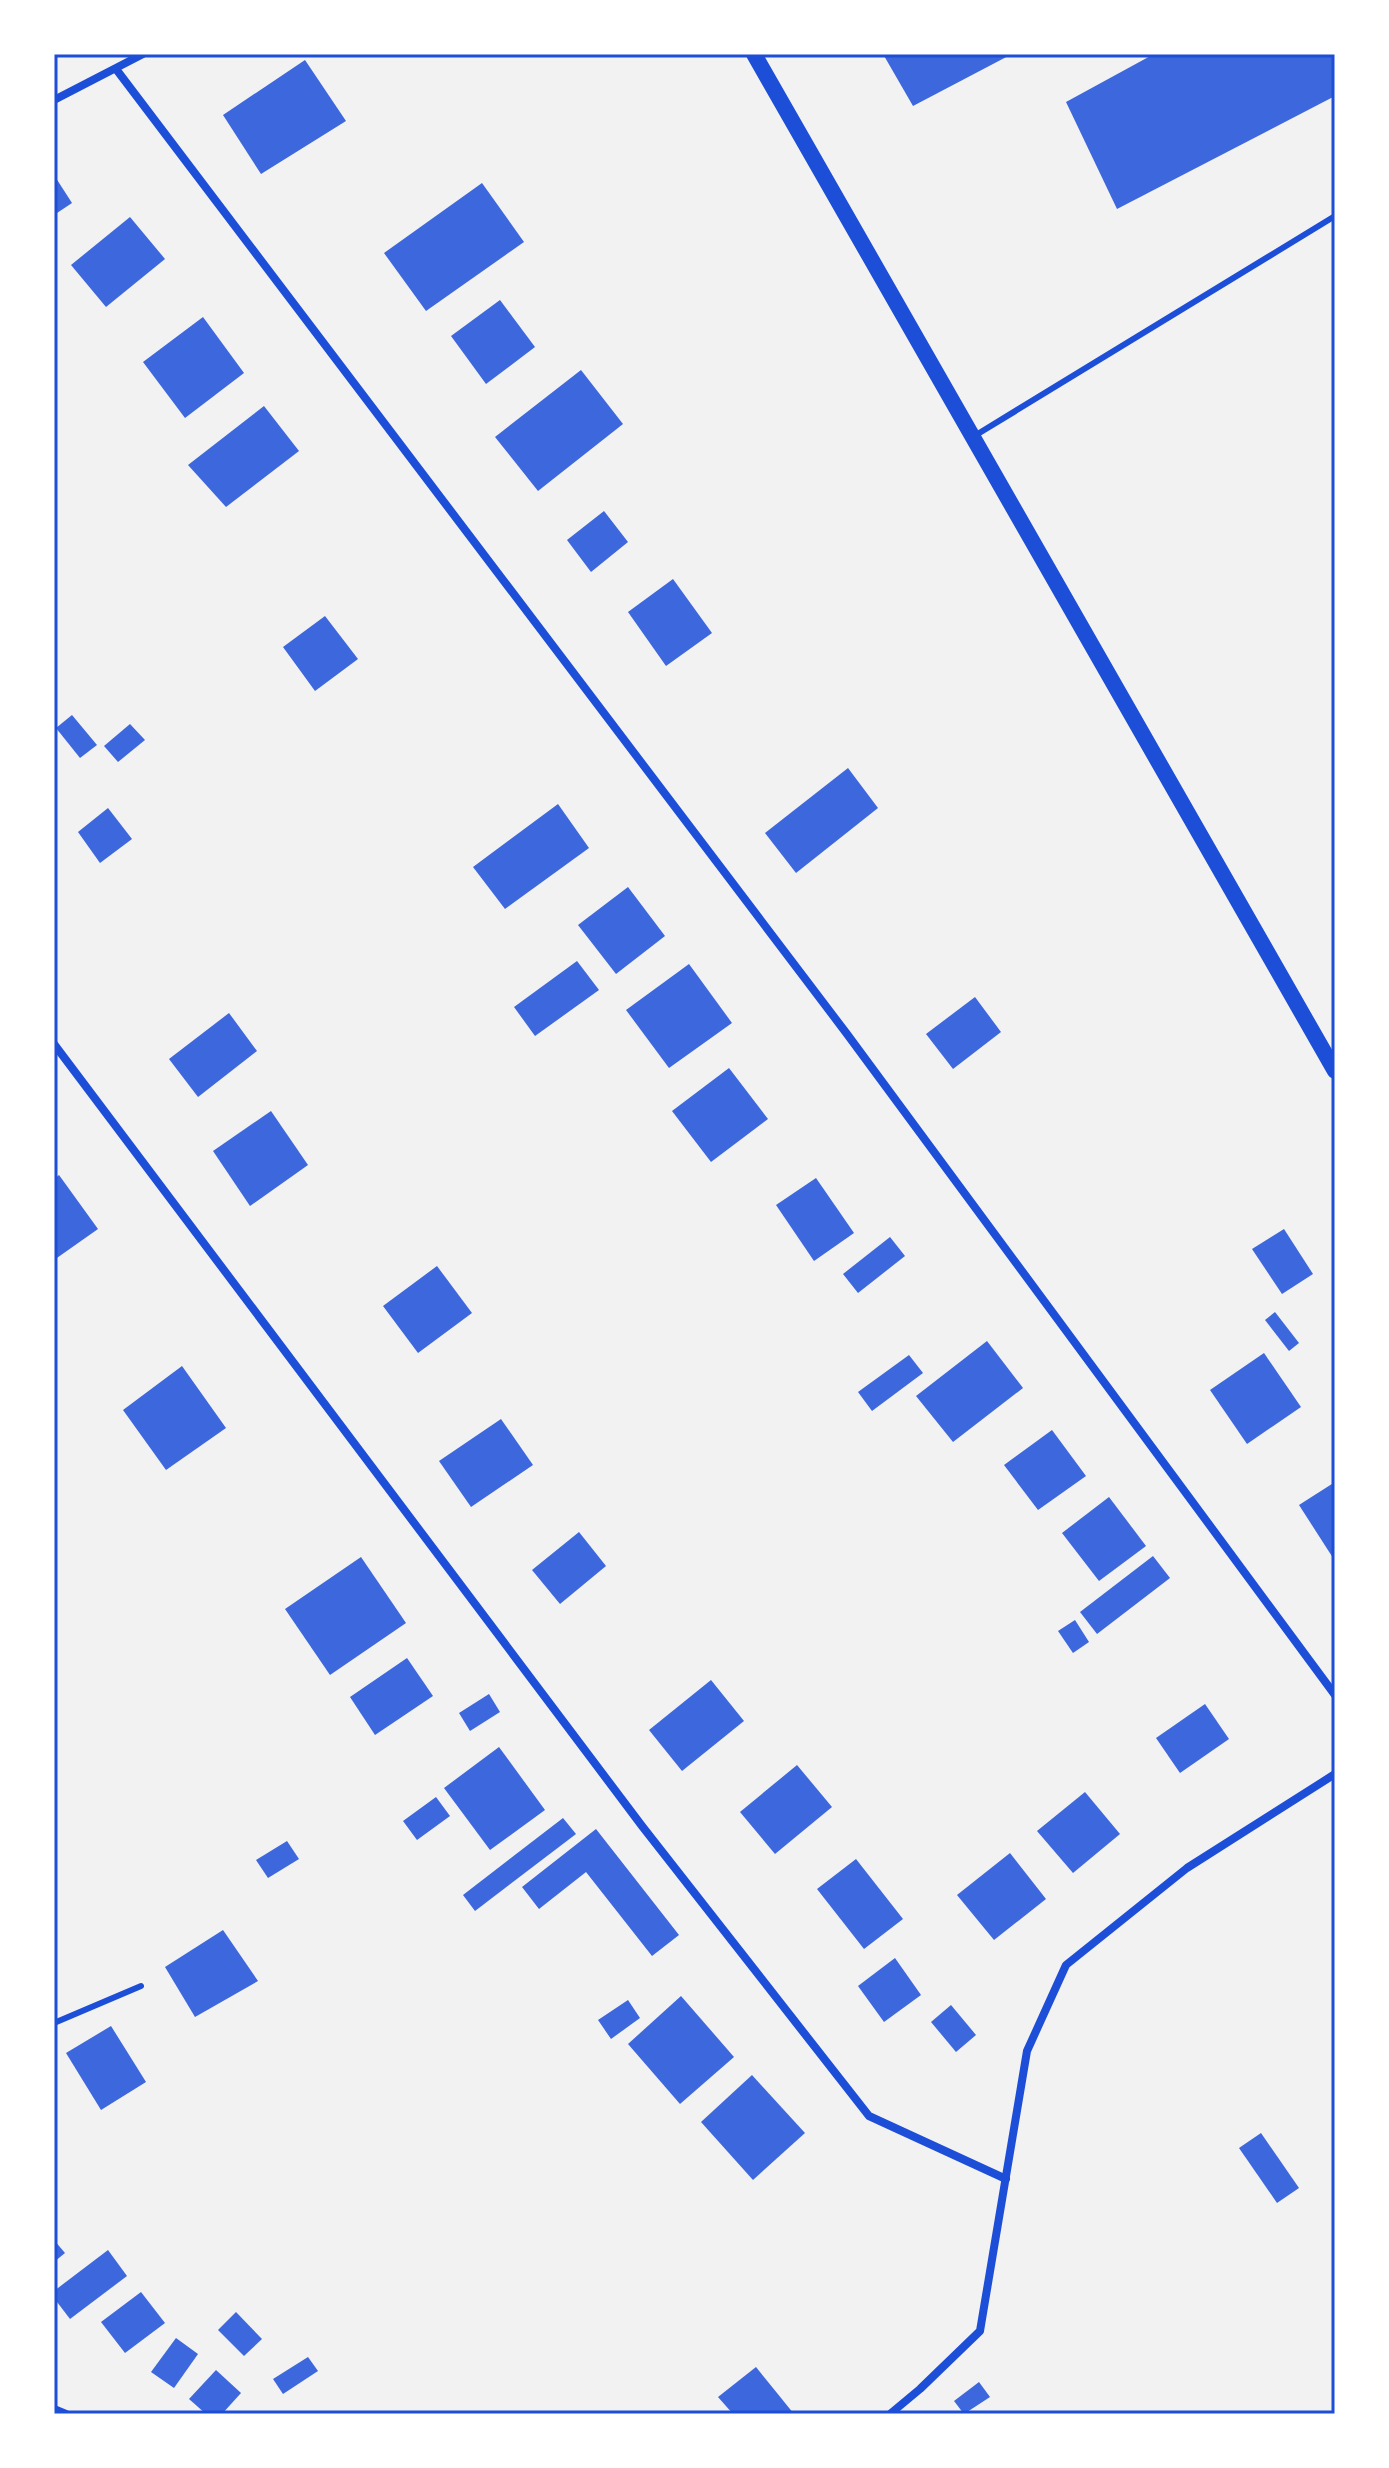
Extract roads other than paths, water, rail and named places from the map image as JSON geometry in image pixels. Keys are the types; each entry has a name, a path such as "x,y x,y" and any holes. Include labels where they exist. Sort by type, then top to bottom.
{"main road":[{"path":"754,54 1335,1071"}],"street":[{"path":"54,100 143,54"},
{"path":"116,69 847,1034 1335,1695"},
{"path":"54,1044 642,1826 869,2116 1006,2179"},
{"path":"890,2414 980,2331 1027,2051 1066,1965 1187,1868 1335,1774"},
{"path":"54,2409 66,2414"}],"lane":[{"path":"973,437 1335,216"},
{"path":"54,2023 141,1986"}]}
